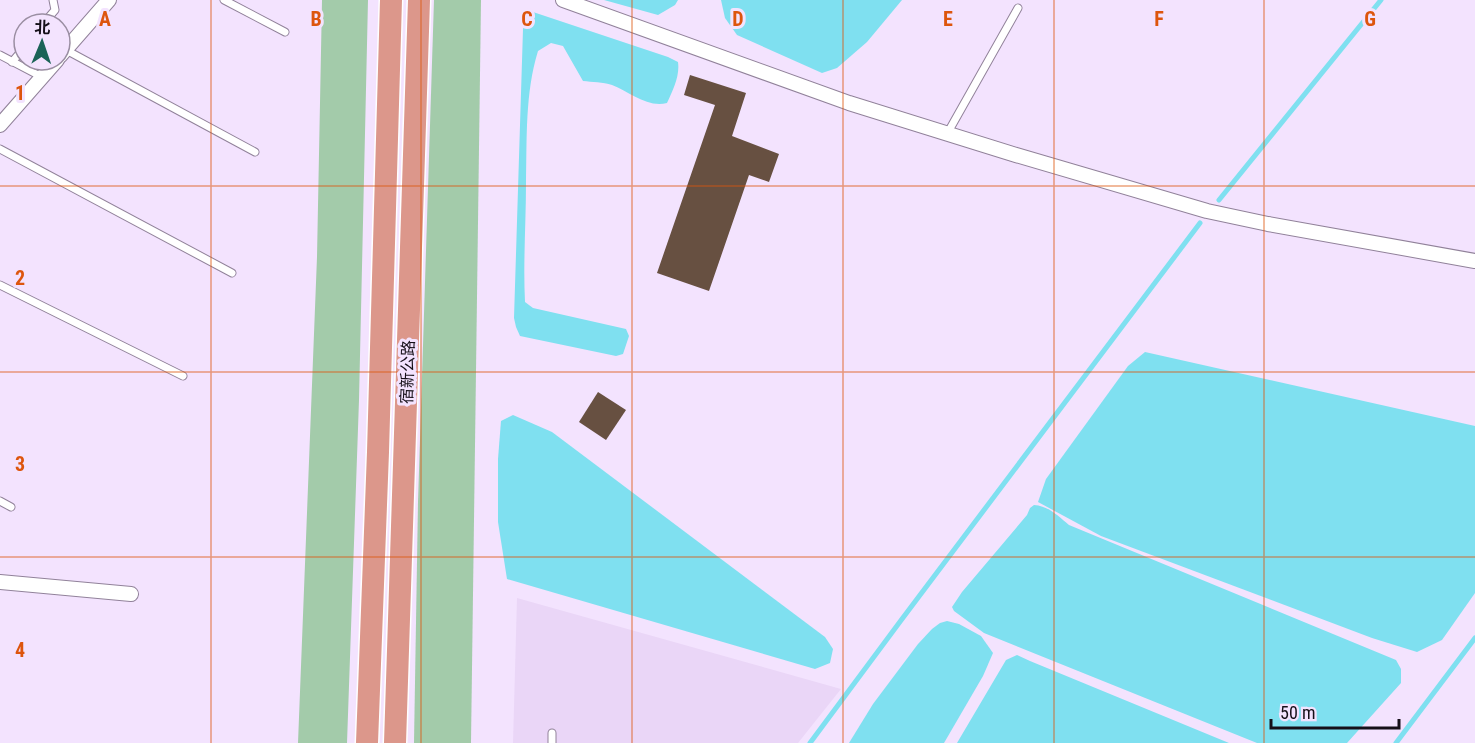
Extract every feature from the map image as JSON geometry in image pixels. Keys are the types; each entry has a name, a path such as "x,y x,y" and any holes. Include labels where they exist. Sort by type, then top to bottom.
{"highway":[{"name":"宿新公路","path":"367,743 391,0"},
{"name":"宿新公路","path":"395,743 419,0"}],"street":[{"path":"72,42 109,0"},
{"path":"563,0 849,103 1207,211 1475,261"},
{"path":"0,125 46,72"},
{"path":"0,582 131,594"}],"lane":[{"path":"224,0 285,32"},
{"path":"947,134 1018,8"},
{"path":"0,55 12,62"},
{"path":"72,60 255,152"},
{"path":"32,72 42,77"},
{"path":"0,149 232,273"},
{"path":"0,285 183,376"},
{"path":"0,501 11,507"},
{"path":"552,733 552,743"}],"shaded area":[{"path":"517,598 841,689 798,743 513,743"}],"green space":[{"path":"322,0 368,0 359,400 347,743 298,743 317,257"},
{"path":"434,0 481,0 471,743 414,743 418,502"}],"water":[{"path":"604,0 678,0 675,5 658,15"},
{"path":"721,0 902,0 867,42 837,68 822,73 737,35 725,18"},
{"path":"533,12 678,62 677,78 672,93 667,103 660,104 646,101 612,85 583,81 563,46 551,43 538,51 534,67 527,133 525,302 533,308 626,329 629,336 623,354 616,356 520,336 516,327 514,318 523,29 524,16"},
{"path":"1145,352 1475,426 1475,593 1442,640 1417,652 1372,638 1101,536 1038,502 1046,479 1128,366"},
{"path":"513,415 552,432 825,637 833,649 830,663 815,669 507,579 498,522 498,459 501,421"},
{"path":"1034,505 1049,509 1069,525 1396,660 1401,669 1401,683 1347,743 1257,743 984,633 954,611 952,607"},
{"path":"947,621 959,624 981,636 993,653 983,676 944,743 849,743 873,704 918,644 932,629"},
{"path":"1017,655 1229,743 957,743 1006,660"}],"building":[{"path":"690,75 746,93 732,136 779,154 769,182 749,175 709,291 657,273 715,105 684,95"},
{"path":"598,392 626,410 606,440 579,422"}],"waterway":[{"path":"1219,200 1381,0"},
{"path":"810,743 1200,223"},
{"path":"1396,743 1475,638"}]}
